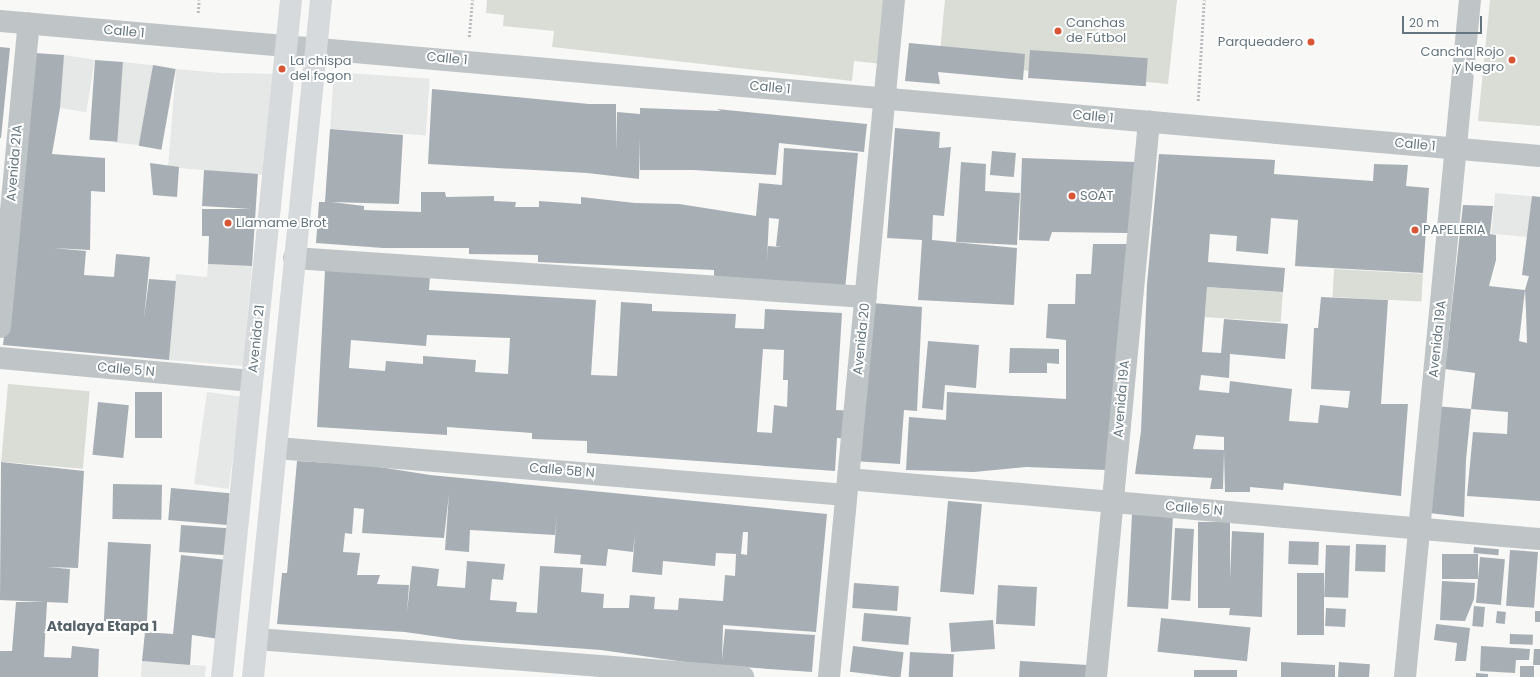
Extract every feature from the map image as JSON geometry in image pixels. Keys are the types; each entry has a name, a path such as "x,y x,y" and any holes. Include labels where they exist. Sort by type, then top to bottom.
{"main road":[{"name":"Avenida 21","path":"222,677 291,0"},
{"path":"254,677 278,448 294,258 321,0"}],"street":[{"name":"Avenida 20","path":"829,677 894,0"},
{"name":"Avenida 19A","path":"1404,677 1457,149 1470,0"},
{"name":"Calle 1","path":"0,21 317,49 466,60 884,99 1540,156"},
{"name":"Avenida 21A","path":"0,327 29,23"},
{"name":"Avenida 19A","path":"1096,677 1149,122"},
{"path":"294,258 866,297"},
{"name":"Calle 5 N","path":"0,358 252,381"},
{"name":"Calle 5B N","path":"278,448 847,487"},
{"name":"Calle 5 N","path":"847,487 1113,502 1540,539"},
{"path":"257,639 744,677"}],"path":[{"path":"466,60 472,0"},
{"path":"1196,126 1204,0"}],"shaded area":[{"path":"487,0 890,0 882,64 854,61 852,81 552,47 554,31 503,26 504,15 486,13"},
{"name":"Canchas de Fútbol","path":"945,0 1177,0 1168,84 939,62"},
{"name":"Cancha Rojo y Negro","path":"1490,0 1540,0 1540,126 1478,121"},
{"path":"64,55 95,60 86,112 56,107"},
{"path":"123,62 153,65 144,146 115,143"},
{"path":"176,69 222,73 277,74 274,176 168,167"},
{"path":"334,72 430,79 426,136 330,129"},
{"path":"1495,193 1532,196 1528,237 1491,234"},
{"path":"208,264 252,266 243,366 169,360 176,274 207,277"},
{"path":"1334,269 1423,274 1421,302 1333,297"},
{"path":"1207,287 1283,292 1281,322 1205,317"},
{"path":"8,384 90,391 83,469 1,462"},
{"path":"207,392 242,397 229,489 194,484"},
{"path":"142,661 206,666 205,677 141,677"}],"building":[{"path":"909,43 1025,54 1023,80 938,72 940,84 905,81"},
{"path":"0,47 10,48 1,138 0,138"},
{"path":"1030,50 1148,58 1146,86 1028,78"},
{"path":"35,53 64,55 60,108 52,154 105,158 105,192 91,191 90,250 53,248 86,251 84,275 114,277 116,254 150,257 144,319 149,279 176,281 169,360 3,345"},
{"path":"95,60 123,62 117,142 89,140"},
{"path":"153,65 176,69 161,150 139,146"},
{"path":"432,89 589,104 616,104 616,151 617,112 640,114 640,108 721,111 717,109 867,124 864,152 779,143 776,175 693,170 640,170 640,139 639,179 587,173 428,164"},
{"path":"895,128 940,132 939,148 951,147 944,216 933,215 932,240 1017,248 1014,305 918,300 922,240 887,238"},
{"path":"330,129 403,135 399,204 331,202 364,206 364,210 421,212 421,192 445,192 446,197 494,196 494,201 516,202 515,207 539,207 539,201 581,204 581,197 635,203 679,204 756,216 759,183 782,185 784,148 858,153 845,290 714,278 714,270 538,262 538,255 469,254 469,248 383,248 316,243 319,202 325,202","holes":["769,218 779,219 776,246 781,247 768,246 767,260"]},
{"path":"992,151 1016,153 1014,177 990,175"},
{"path":"1159,154 1275,160 1274,174 1373,181 1374,164 1408,165 1406,186 1429,188 1423,273 1295,266 1298,220 1271,218 1268,254 1236,251 1237,236 1210,234 1208,262 1285,268 1283,292 1207,287 1202,352 1221,353 1224,319 1288,324 1285,359 1230,354 1229,378 1201,375 1199,390 1229,393 1230,381 1292,389 1289,421 1318,423 1320,405 1348,408 1350,391 1311,389 1314,328 1318,328 1321,297 1388,300 1381,404 1408,404 1401,496 1284,483 1283,490 1250,487 1250,492 1225,492 1224,452 1223,489 1210,489 1212,478 1135,474 1141,431 1147,284","holes":["1196,435 1224,437 1224,450 1193,449"]},
{"path":"1022,158 1136,162 1128,233 1052,232 1049,241 1019,240"},
{"path":"961,162 986,164 985,191 1020,193 1017,245 956,242"},
{"path":"150,163 179,167 177,197 153,195"},
{"path":"204,170 258,174 252,266 208,264 209,236 202,236 202,209 251,209 202,206"},
{"path":"1532,196 1540,197 1540,501 1467,496 1473,432 1507,434 1508,412 1471,409 1475,373 1445,369 1463,205 1493,206 1490,234 1496,235 1496,260 1489,286 1525,290 1529,276 1522,275","holes":["1525,290 1527,343 1519,341"]},
{"path":"1093,244 1128,244 1106,470 1026,467 974,472 906,470 909,417 946,420 947,392 1066,399 1066,340 1046,338 1048,304 1075,304 1076,274 1091,274"},
{"path":"325,270 430,276 429,290 596,300 591,375 617,376 621,302 652,304 652,311 736,314 735,328 764,329 765,309 842,313 836,410 853,411 851,439 837,438 835,471 587,453 587,441 532,439 532,433 447,427 447,435 317,427","holes":["427,335 510,338 508,374 475,372 476,360 423,356 423,364 386,361 385,371 349,368 351,340 426,346","763,349 784,350 783,380 788,380 787,407 774,405 772,433 757,432"]},
{"path":"872,303 922,307 917,411 904,410 900,464 853,461"},
{"path":"928,341 979,345 976,388 945,385 943,410 922,408"},
{"path":"1010,348 1059,349 1059,364 1047,363 1047,373 1009,373"},
{"path":"135,392 162,392 162,438 135,438"},
{"path":"98,402 129,405 123,458 92,455"},
{"path":"1435,406 1471,409 1466,460 1464,517 1429,513"},
{"path":"297,461 367,465 430,475 827,514 816,632 723,625 722,660 725,629 815,635 812,672 699,664 601,650 461,640 405,632 277,624 282,573 287,573","holes":["449,494 445,550 469,552 470,530 555,535 557,514 554,553 581,555 580,564 606,566 608,549 633,552 635,534 632,572 662,575 663,561 715,566 716,553 736,554 735,576 725,575 723,601 679,598 678,610 654,609 655,597 630,595 629,608 603,608 604,594 581,592 583,568 540,566 537,613 516,612 517,602 490,600 492,579 503,580 505,564 467,561 465,588 437,586 439,569 412,566 407,612 409,585 377,584 380,575 357,575 360,553 343,552 345,533 352,534 354,508 364,509 362,533 444,538","743,532 748,532 747,555 741,554"]},
{"path":"1,462 84,471 78,568 47,567 70,569 68,603 0,600"},
{"path":"113,484 162,485 161,520 112,519"},
{"path":"171,488 230,493 227,525 168,520"},
{"path":"948,501 982,504 974,595 940,592"},
{"path":"1132,514 1173,516 1168,609 1127,607"},
{"path":"1198,522 1230,522 1230,579 1232,531 1264,533 1262,617 1229,615 1230,608 1198,608"},
{"path":"181,525 229,528 227,555 179,552"},
{"path":"1175,528 1194,529 1190,601 1171,600"},
{"path":"1289,541 1319,542 1318,565 1288,564"},
{"path":"108,542 151,544 147,624 104,622"},
{"path":"1356,544 1386,545 1385,572 1355,571"},
{"path":"1326,545 1350,546 1348,598 1324,597"},
{"path":"1474,547 1499,549 1498,555 1473,553"},
{"path":"1510,550 1538,552 1534,608 1506,606"},
{"path":"1442,554 1478,554 1478,579 1442,579"},
{"path":"181,555 227,560 219,639 192,635 190,665 142,661 145,632 173,634"},
{"path":"1480,557 1505,559 1501,605 1476,603"},
{"path":"1297,573 1324,573 1324,635 1297,635"},
{"path":"1442,581 1475,583 1474,599 1465,621 1440,620"},
{"path":"854,583 899,586 897,611 852,608"},
{"path":"998,585 1037,587 1035,626 996,624"},
{"path":"16,602 47,602 44,657 71,658 72,646 99,649 98,677 0,677 0,651 12,651"},
{"path":"1474,606 1485,607 1483,627 1472,626"},
{"path":"1326,608 1346,609 1345,627 1325,626"},
{"path":"1497,611 1506,612 1505,624 1496,623"},
{"path":"1535,611 1540,611 1540,622 1535,622"},
{"path":"864,613 911,617 908,645 862,641"},
{"path":"1161,618 1251,627 1247,661 1157,652"},
{"path":"993,620 995,649 951,652 949,623"},
{"path":"1436,624 1470,628 1466,661 1455,661 1457,643 1434,640"},
{"path":"1510,634 1533,635 1533,645 1510,644"},
{"path":"853,646 904,652 901,677 850,672"},
{"path":"1481,646 1530,649 1529,660 1516,660 1515,673 1480,671"},
{"path":"1534,649 1540,649 1540,665 1533,665"},
{"path":"910,652 954,654 953,677 909,677"},
{"path":"1020,661 1088,665 1087,677 1019,677"},
{"path":"1281,662 1335,665 1335,677 1281,677"},
{"path":"1339,662 1370,664 1369,677 1338,677"},
{"path":"1520,666 1534,666 1534,677 1520,677"},
{"path":"1194,670 1237,670 1237,677 1194,677"},
{"path":"1476,673 1488,674 1488,677 1476,677"}],"place":[{"name":"Canchas de Fútbol","path":"1058,31"},
{"name":"Parqueadero","path":"1311,42"},
{"name":"Cancha Rojo y Negro","path":"1512,60"},
{"name":"La chispa del fogon","path":"282,69"},
{"name":"SOAT","path":"1072,196"},
{"name":"Llamame Brot","path":"228,223"},
{"name":"PAPELERIA","path":"1415,230"}],"district":[{"name":"Atalaya Etapa 1","path":"102,626"}]}
